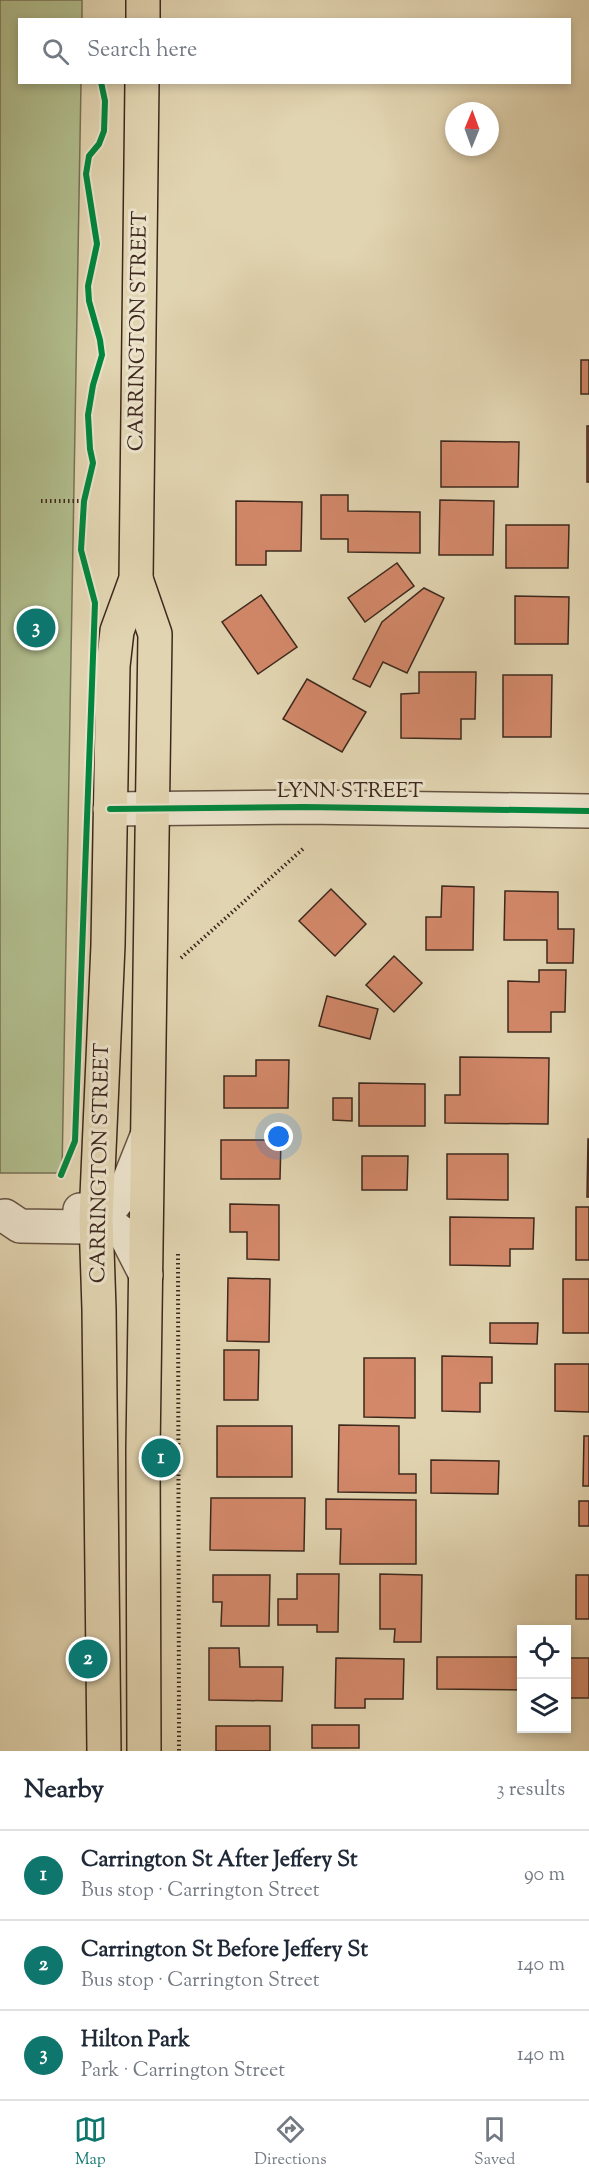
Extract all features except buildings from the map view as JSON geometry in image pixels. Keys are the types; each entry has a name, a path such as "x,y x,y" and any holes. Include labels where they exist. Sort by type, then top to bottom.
{"main road":[{"path":"143,0 143,18"},
{"name":"CARRINGTON STREET","path":"104,1751 96,1219 108,945 115,654 117,631 136,579 142,84"},
{"name":"CARRINGTON STREET","path":"136,579 155,634 143,1450 144,1751"}],"street":[{"name":"LYNN STREET","path":"110,809 304,807 589,811"},
{"path":"96,1219 111,1208 124,1191 148,1134"},
{"path":"2,1216 20,1208 80,1210 112,1226 126,1236 146,1275"}],"path":[{"path":"82,511 86,493"},
{"path":"41,501 84,501"},
{"path":"181,947 181,958 304,848"},
{"path":"178,1246 179,1751"}],"green space":[{"path":"0,0 82,0 82,18 18,18 18,84 81,84 62,1173 0,1173"}],"cycle path":[{"path":"61,1175 75,1141 95,603 81,550 84,501 93,463 88,415 93,385 102,355 89,301 88,286 97,244 86,174 89,156 99,144 104,131 105,101 101,84"},
{"path":"110,809 304,807 589,811"}],"place":[{"name":"Hilton Park","path":"36,628"},
{"name":"Carrington St After Jeffery St","path":"161,1458"},
{"name":"Carrington St Before Jeffery St","path":"88,1659"}]}
